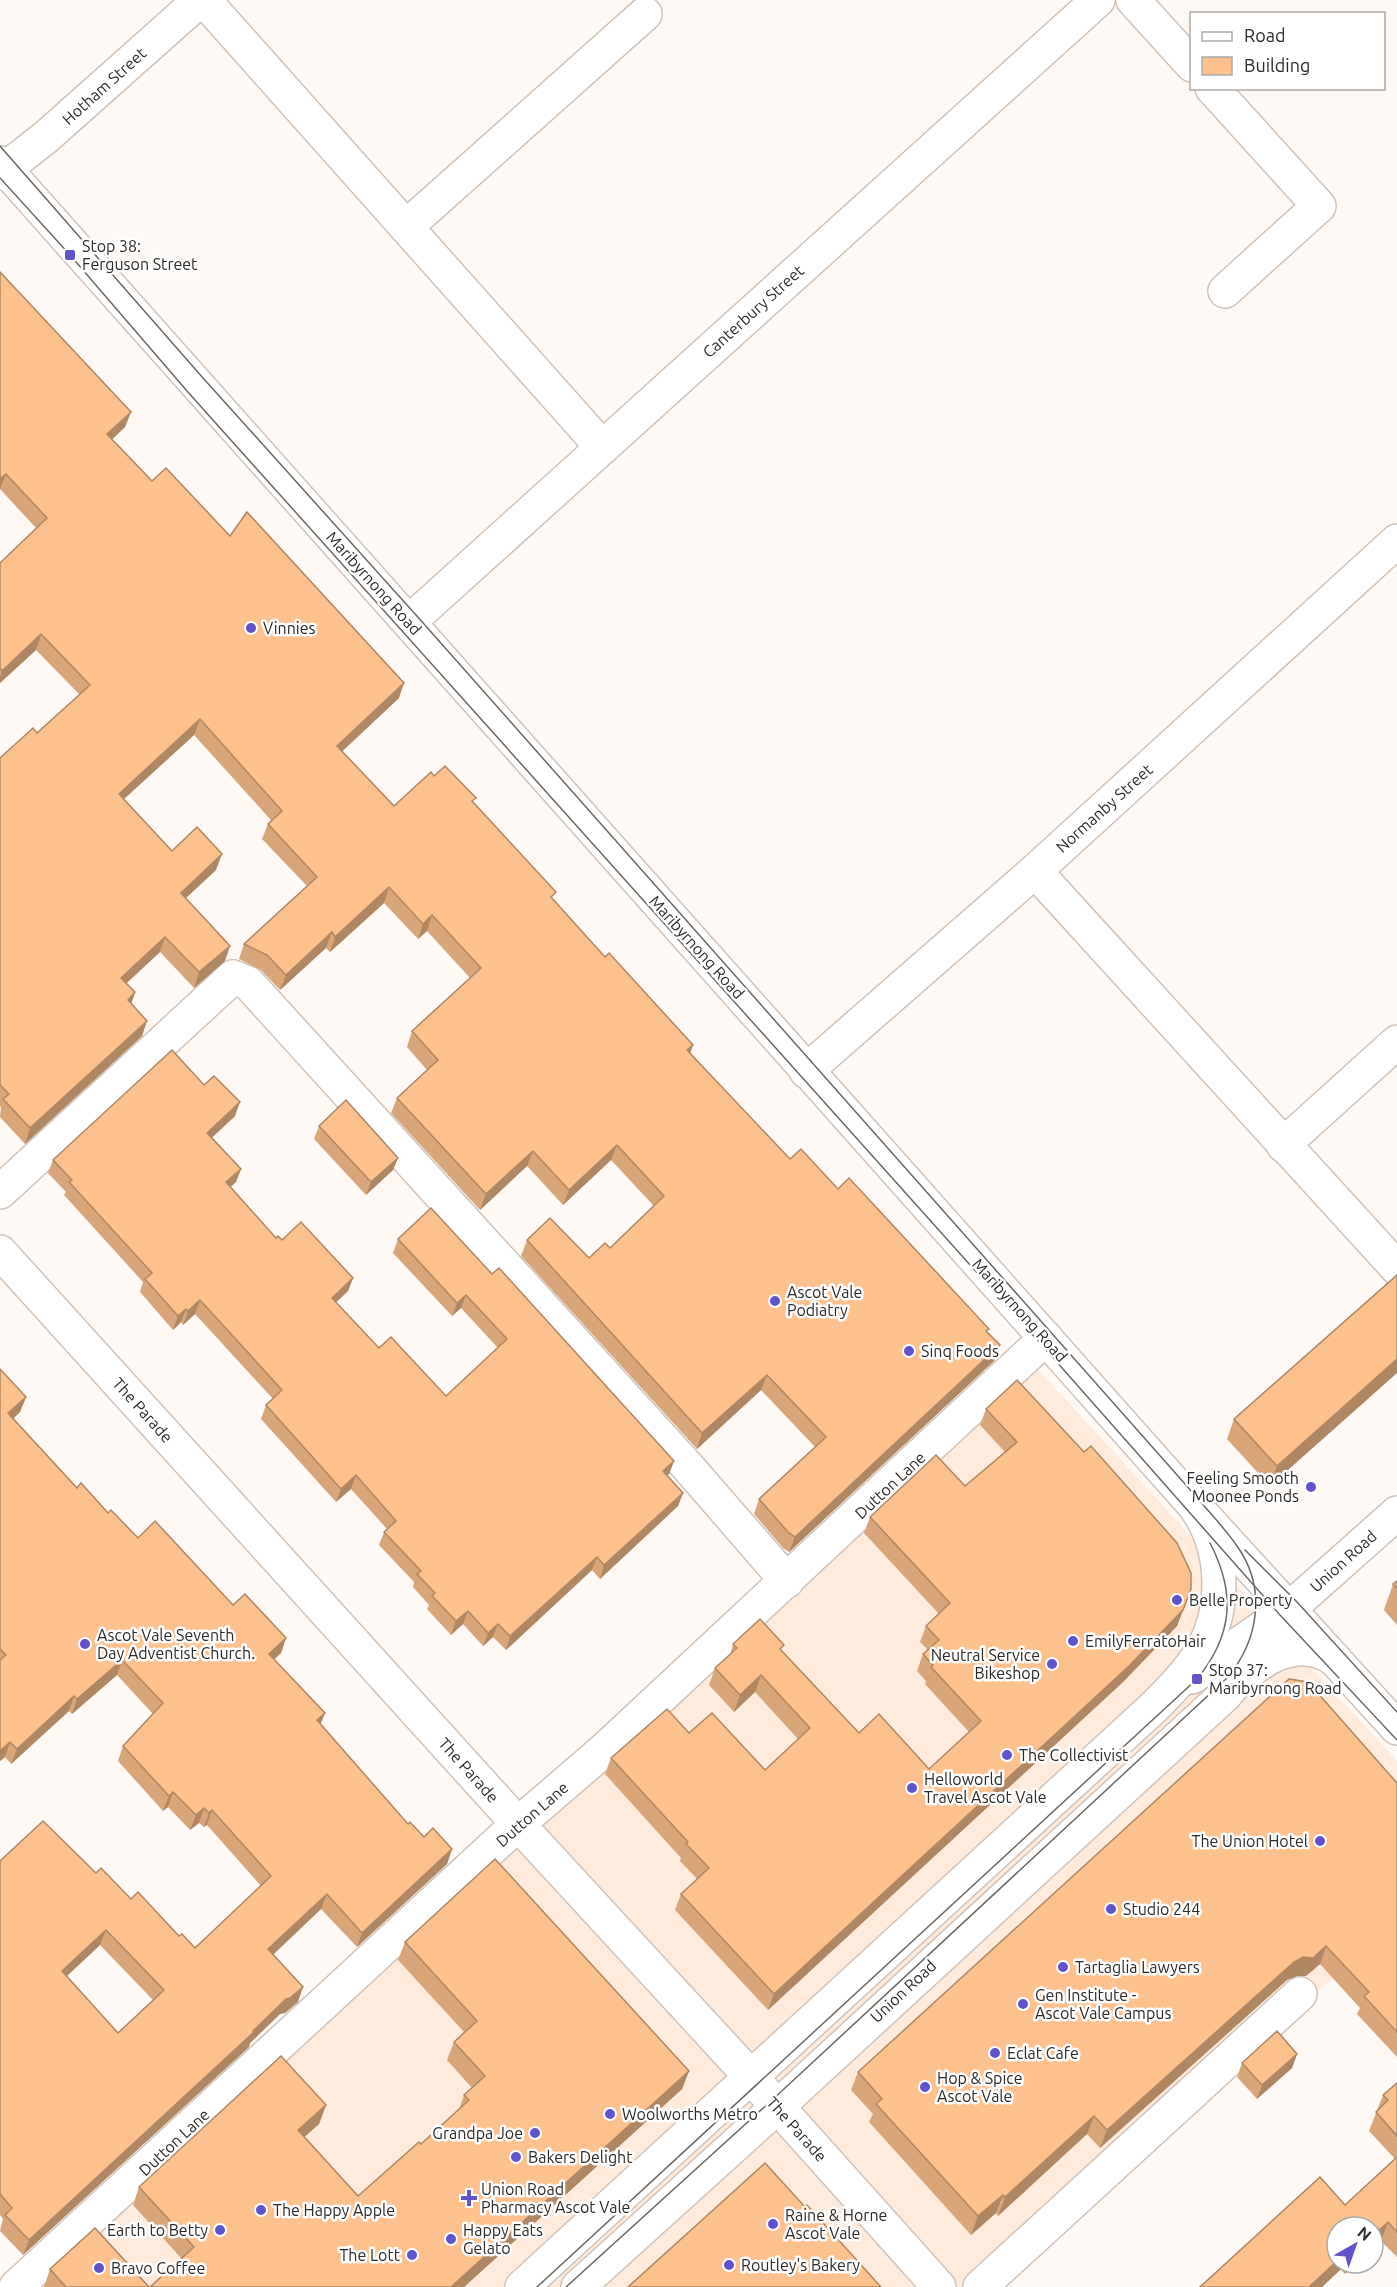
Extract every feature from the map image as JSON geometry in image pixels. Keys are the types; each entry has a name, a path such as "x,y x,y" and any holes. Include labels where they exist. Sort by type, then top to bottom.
{"street":[{"name":"Hotham Street","path":"2,168 46,137 202,0"},
{"path":"202,0 602,447"},
{"name":"Canterbury Street","path":"409,622 1098,0"},
{"path":"1133,0 1190,64"},
{"path":"406,227 645,14"},
{"path":"1214,90 1318,206 1225,291"},
{"name":"Maribyrnong Road","path":"2,168 1193,1504 1397,1728"},
{"name":"Normanby Street","path":"806,1071 1035,871 1397,541"},
{"path":"1035,871 1397,1268"},
{"path":"0,1192 233,977 248,983 688,1467 787,1581"},
{"path":"1284,1145 1397,1042"},
{"name":"The Parade","path":"0,1252 518,1824 751,2077 939,2287"},
{"name":"Dutton Lane","path":"16,2287 518,1824 604,1750 1046,1338"},
{"name":"Union Road","path":"522,2287 1176,1685 1200,1653 1212,1628 1219,1589 1216,1558 1207,1528 1193,1504"},
{"name":"Union Road","path":"1153,1708 1209,1663 1289,1609 1397,1513"},
{"path":"1232,1687 1254,1652 1259,1628 1259,1607 1255,1586 1239,1554"},
{"name":"Union Road","path":"1232,1687 1289,1609"},
{"name":"Union Road","path":"578,2287 1259,1664 1284,1650 1311,1649 1326,1653 1334,1659"},
{"path":"980,2287 1300,1995"}],"shaded area":[{"path":"1026,1356 1397,1761 1397,1920 1318,1991 1307,1979 967,2287 16,2287"}],"building":[{"path":"0,272 131,412 107,434 152,481 166,468 230,536 247,512 404,683 337,746 394,806 431,772 434,776 445,766 476,798 472,801 556,892 551,897 605,957 609,953 693,1045 687,1050 790,1159 801,1149 838,1189 849,1178 989,1329 986,1331 1000,1345 795,1537 759,1499 826,1437 767,1375 702,1433 527,1240 550,1218 589,1258 605,1243 610,1248 664,1196 617,1145 569,1190 533,1151 486,1194 397,1098 438,1060 412,1031 481,968 432,915 423,924 389,887 335,937 332,932 286,975 267,955 244,944 317,877 268,824 282,811 200,719 119,794 172,851 197,827 222,854 181,893 230,946 199,972 165,937 121,978 135,992 128,1000 147,1021 30,1128 3,1099 9,1094 0,1085 0,758 33,728 37,733 90,685 41,634 2,671 0,668 0,563 47,518 6,474 0,479"},
{"path":"172,1050 204,1085 214,1076 240,1102 207,1133 241,1169 226,1182 276,1238 278,1236 282,1240 301,1222 353,1278 332,1298 379,1348 391,1337 446,1396 507,1339 466,1295 457,1303 398,1239 431,1208 492,1274 499,1268 674,1461 663,1471 683,1493 604,1565 597,1557 510,1636 498,1624 488,1633 468,1611 456,1621 432,1596 435,1593 417,1574 421,1571 384,1532 396,1521 356,1475 341,1489 266,1405 282,1390 200,1300 188,1311 186,1309 178,1316 145,1279 152,1273 69,1182 72,1180 53,1160"},
{"path":"346,1100 398,1158 371,1182 319,1126"},
{"path":"1397,1275 1397,1359 1277,1466 1234,1419"},
{"path":"0,1369 26,1397 8,1413 77,1488 81,1483 108,1513 111,1510 138,1538 155,1521 233,1605 245,1594 286,1638 269,1654 325,1713 317,1720 408,1824 410,1822 424,1837 433,1828 452,1849 362,1933 327,1894 268,1949 303,1987 286,1999 254,2032 29,2240 5,2215 12,2208 0,2194 0,1861 43,1821 96,1873 101,1868 131,1899 138,1892 179,1936 182,1934 195,1948 271,1876 212,1810 209,1813 204,1808 196,1815 173,1792 169,1796 123,1746 163,1703 122,1660 77,1699 74,1696 17,1749 10,1742 0,1751 0,1660 6,1655 0,1649","holes":["106,1930 164,1990 118,2033 62,1971"]},
{"path":"1017,1380 1084,1452 1091,1446 1177,1543 1191,1573 1191,1589 1183,1610 1129,1666 774,1994 681,1894 709,1868 611,1758 667,1709 689,1733 712,1713 765,1770 810,1728 761,1675 740,1695 715,1668 737,1648 733,1644 760,1619 784,1645 780,1649 859,1733 879,1714 929,1769 981,1721 931,1667 933,1665 923,1654 939,1640 926,1626 950,1603 870,1517 936,1455 965,1486 1017,1442 986,1409"},
{"path":"1289,1679 1308,1682 1397,1783 1397,2032 1364,1996 1369,1992 1326,1946 1313,1958 1303,1957 1294,1962 1107,2130 1094,2116 1005,2197 1003,2195 978,2216 876,2104 882,2099 858,2072"},
{"path":"495,1859 689,2071 451,2287 150,2287 194,2247 139,2187 281,2056 326,2105 298,2130 358,2196 419,2142 421,2144 469,2100 464,2095 485,2076 454,2042 477,2021 405,1942"},
{"path":"1277,2031 1297,2054 1262,2085 1242,2063"},
{"path":"1397,2083 1397,2136 1376,2112 1388,2100 1383,2095"},
{"path":"1397,2157 1397,2232 1388,2222 1385,2225 1385,2215 1325,2215 1325,2272 1309,2287 1200,2287 1320,2177 1345,2205"},
{"path":"765,2163 805,2207 807,2205 881,2287 628,2287"},
{"path":"95,2228 149,2287 66,2287 50,2269"}],"tram line":[{"path":"0,146 203,378 416,615 1221,1525 1237,1546 1253,1579 1255,1614 1252,1631 1238,1663 1227,1678 771,2101 566,2287"},
{"path":"0,178 70,255 187,391 1040,1343 1280,1615 1397,1740"},
{"path":"537,2287 1197,1679 1218,1646 1227,1613 1224,1579 1210,1543"},
{"path":"1245,1550 1297,1602 1397,1712"}],"place":[{"name":"Stop 38: Ferguson Street","path":"70,255"},
{"name":"Vinnies","path":"251,628"},
{"name":"Ascot Vale Podiatry","path":"775,1301"},
{"name":"Sinq Foods","path":"909,1351"},
{"name":"Feeling Smooth Moonee Ponds","path":"1311,1487"},
{"name":"Belle Property","path":"1177,1600"},
{"name":"EmilyFerratoHair","path":"1073,1641"},
{"name":"Ascot Vale Seventh Day Adventist Church.","path":"85,1644"},
{"name":"Neutral Service Bikeshop","path":"1052,1664"},
{"name":"Stop 37: Maribyrnong Road","path":"1197,1679"},
{"name":"The Collectivist","path":"1007,1755"},
{"name":"Helloworld Travel Ascot Vale","path":"912,1788"},
{"name":"The Union Hotel","path":"1320,1841"},
{"name":"Studio 244","path":"1111,1909"},
{"name":"Tartaglia Lawyers","path":"1063,1967"},
{"name":"Gen Institute - Ascot Vale Campus","path":"1023,2004"},
{"name":"Eclat Cafe","path":"995,2053"},
{"name":"Hop & Spice Ascot Vale","path":"925,2087"},
{"name":"Woolworths Metro","path":"610,2114"},
{"name":"Grandpa Joe","path":"535,2133"},
{"name":"Bakers Delight","path":"516,2157"},
{"name":"Union Road Pharmacy Ascot Vale","path":"469,2198"},
{"name":"The Happy Apple","path":"261,2210"},
{"name":"Raine & Horne Ascot Vale","path":"773,2224"},
{"name":"Earth to Betty","path":"220,2230"},
{"name":"Happy Eats Gelato","path":"451,2239"},
{"name":"The Lott","path":"412,2255"},
{"name":"Routley's Bakery","path":"729,2265"},
{"name":"Bravo Coffee","path":"99,2268"}]}
